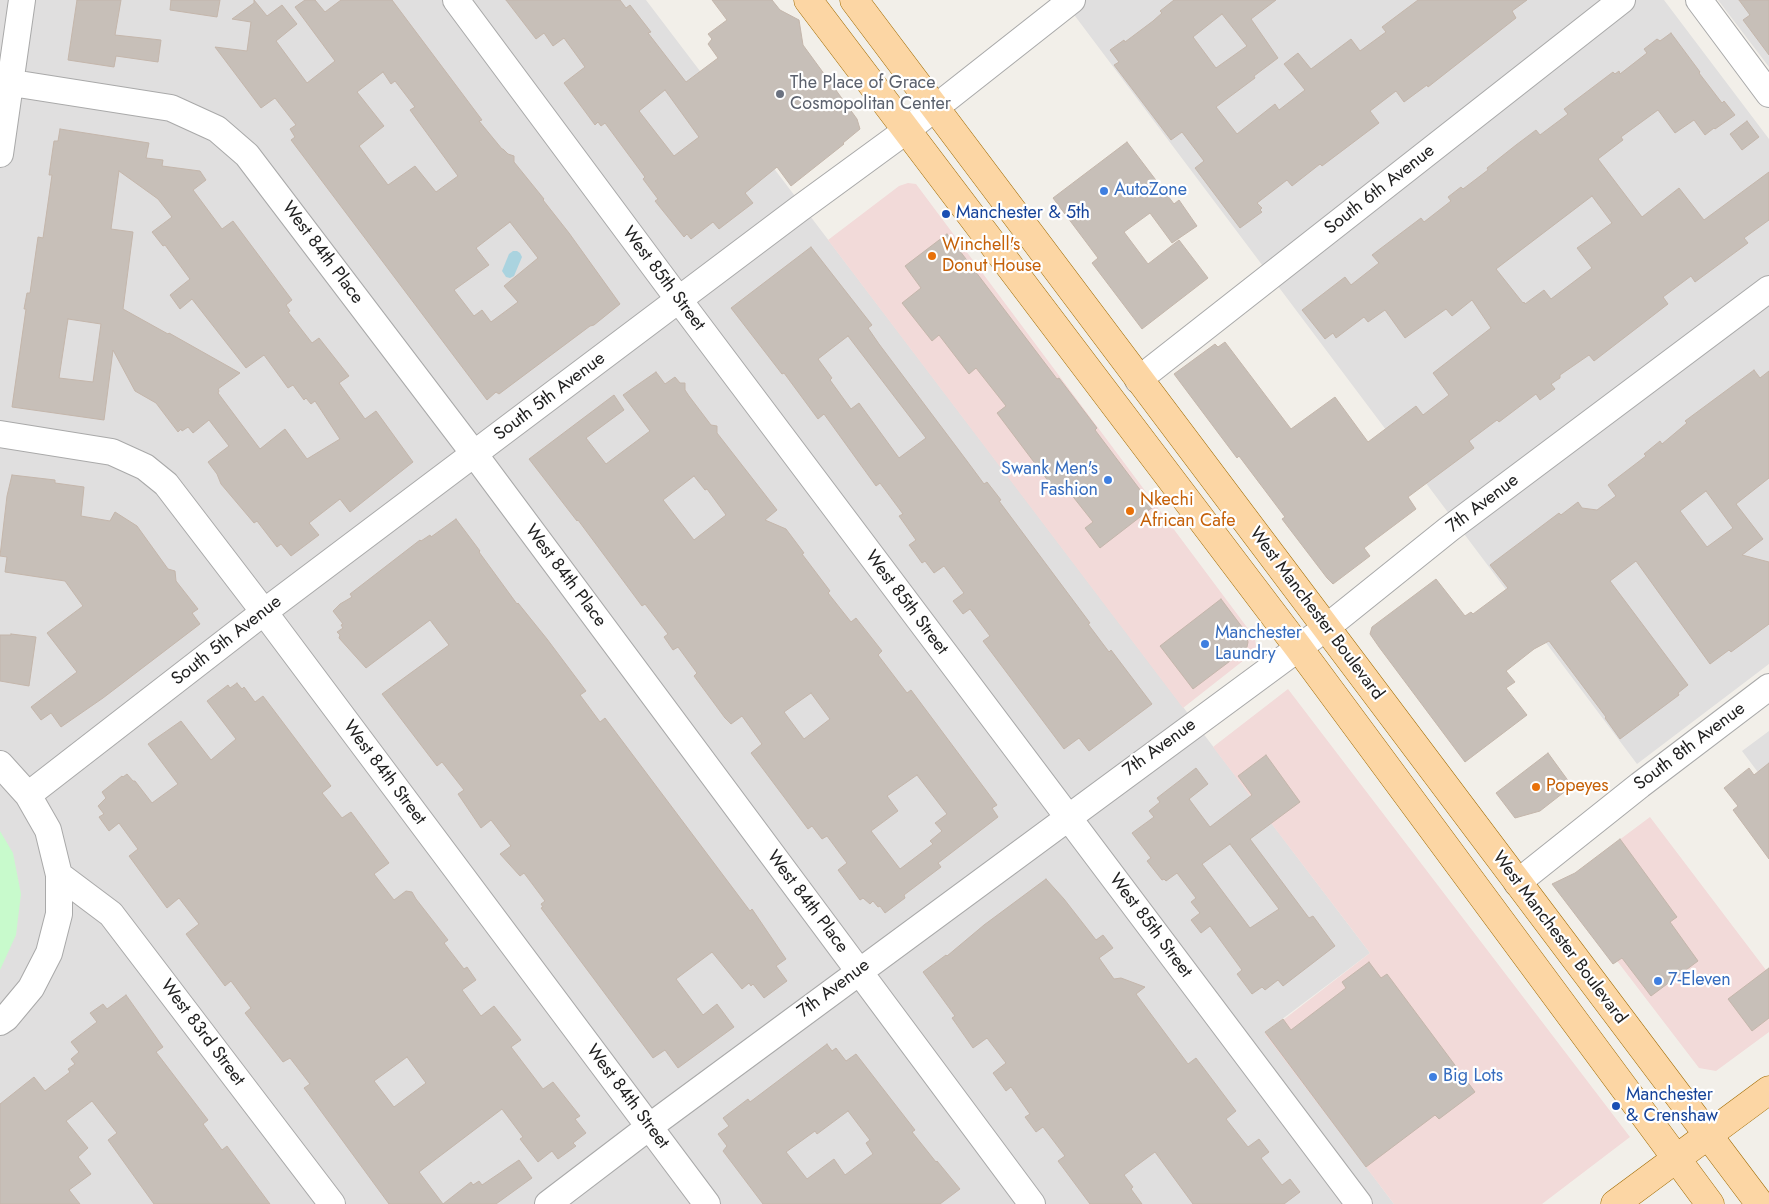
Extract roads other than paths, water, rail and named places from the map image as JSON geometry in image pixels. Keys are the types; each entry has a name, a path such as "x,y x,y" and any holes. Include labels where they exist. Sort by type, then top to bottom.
{"main road":[{"name":"West Manchester Boulevard","path":"808,0 1298,647 1710,1204"},
{"name":"West Manchester Boulevard","path":"854,0 1138,380 1327,627 1517,883 1760,1204"},
{"path":"1615,1204 1769,1090"}],"street":[{"path":"0,154 5,81 22,0"},
{"name":"West 85th Street","path":"456,0 679,300 1359,1204"},
{"name":"South 5th Avenue","path":"28,795 264,612 936,108 1072,0"},
{"name":"South 6th Avenue","path":"1138,380 1622,0"},
{"path":"1699,0 1769,94"},
{"name":"West 84th Place","path":"5,81 171,108 217,129 247,155 475,454 1032,1204"},
{"name":"7th Avenue","path":"548,1204 649,1126 858,971 1327,627 1449,530 1769,289"},
{"name":"West 84th Street","path":"0,434 112,452 145,467 166,484 707,1204"},
{"name":"South 8th Avenue","path":"1517,883 1640,784 1769,687"},
{"path":"0,764 28,795 48,830 59,875 59,914 49,953 31,988 6,1018 0,1022"},
{"name":"West 83rd Street","path":"59,875 112,914 332,1204"}],"water":[{"path":"513,251 520,253 522,257 514,276 510,278 506,277 502,271 509,254"}],"place":[{"name":"The Place of Grace Cosmopolitan Center","path":"780,94"},
{"name":"AutoZone","path":"1104,191"},
{"name":"Manchester & 5th","path":"946,214"},
{"name":"Winchell's Donut House","path":"932,256"},
{"name":"Swank Men's Fashion","path":"1108,480"},
{"name":"Nkechi African Cafe","path":"1130,511"},
{"name":"Manchester Laundry","path":"1205,644"},
{"name":"Popeyes","path":"1536,787"},
{"name":"7-Eleven","path":"1658,981"},
{"name":"Big Lots","path":"1433,1077"},
{"name":"Manchester & Crenshaw","path":"1616,1106"}]}
